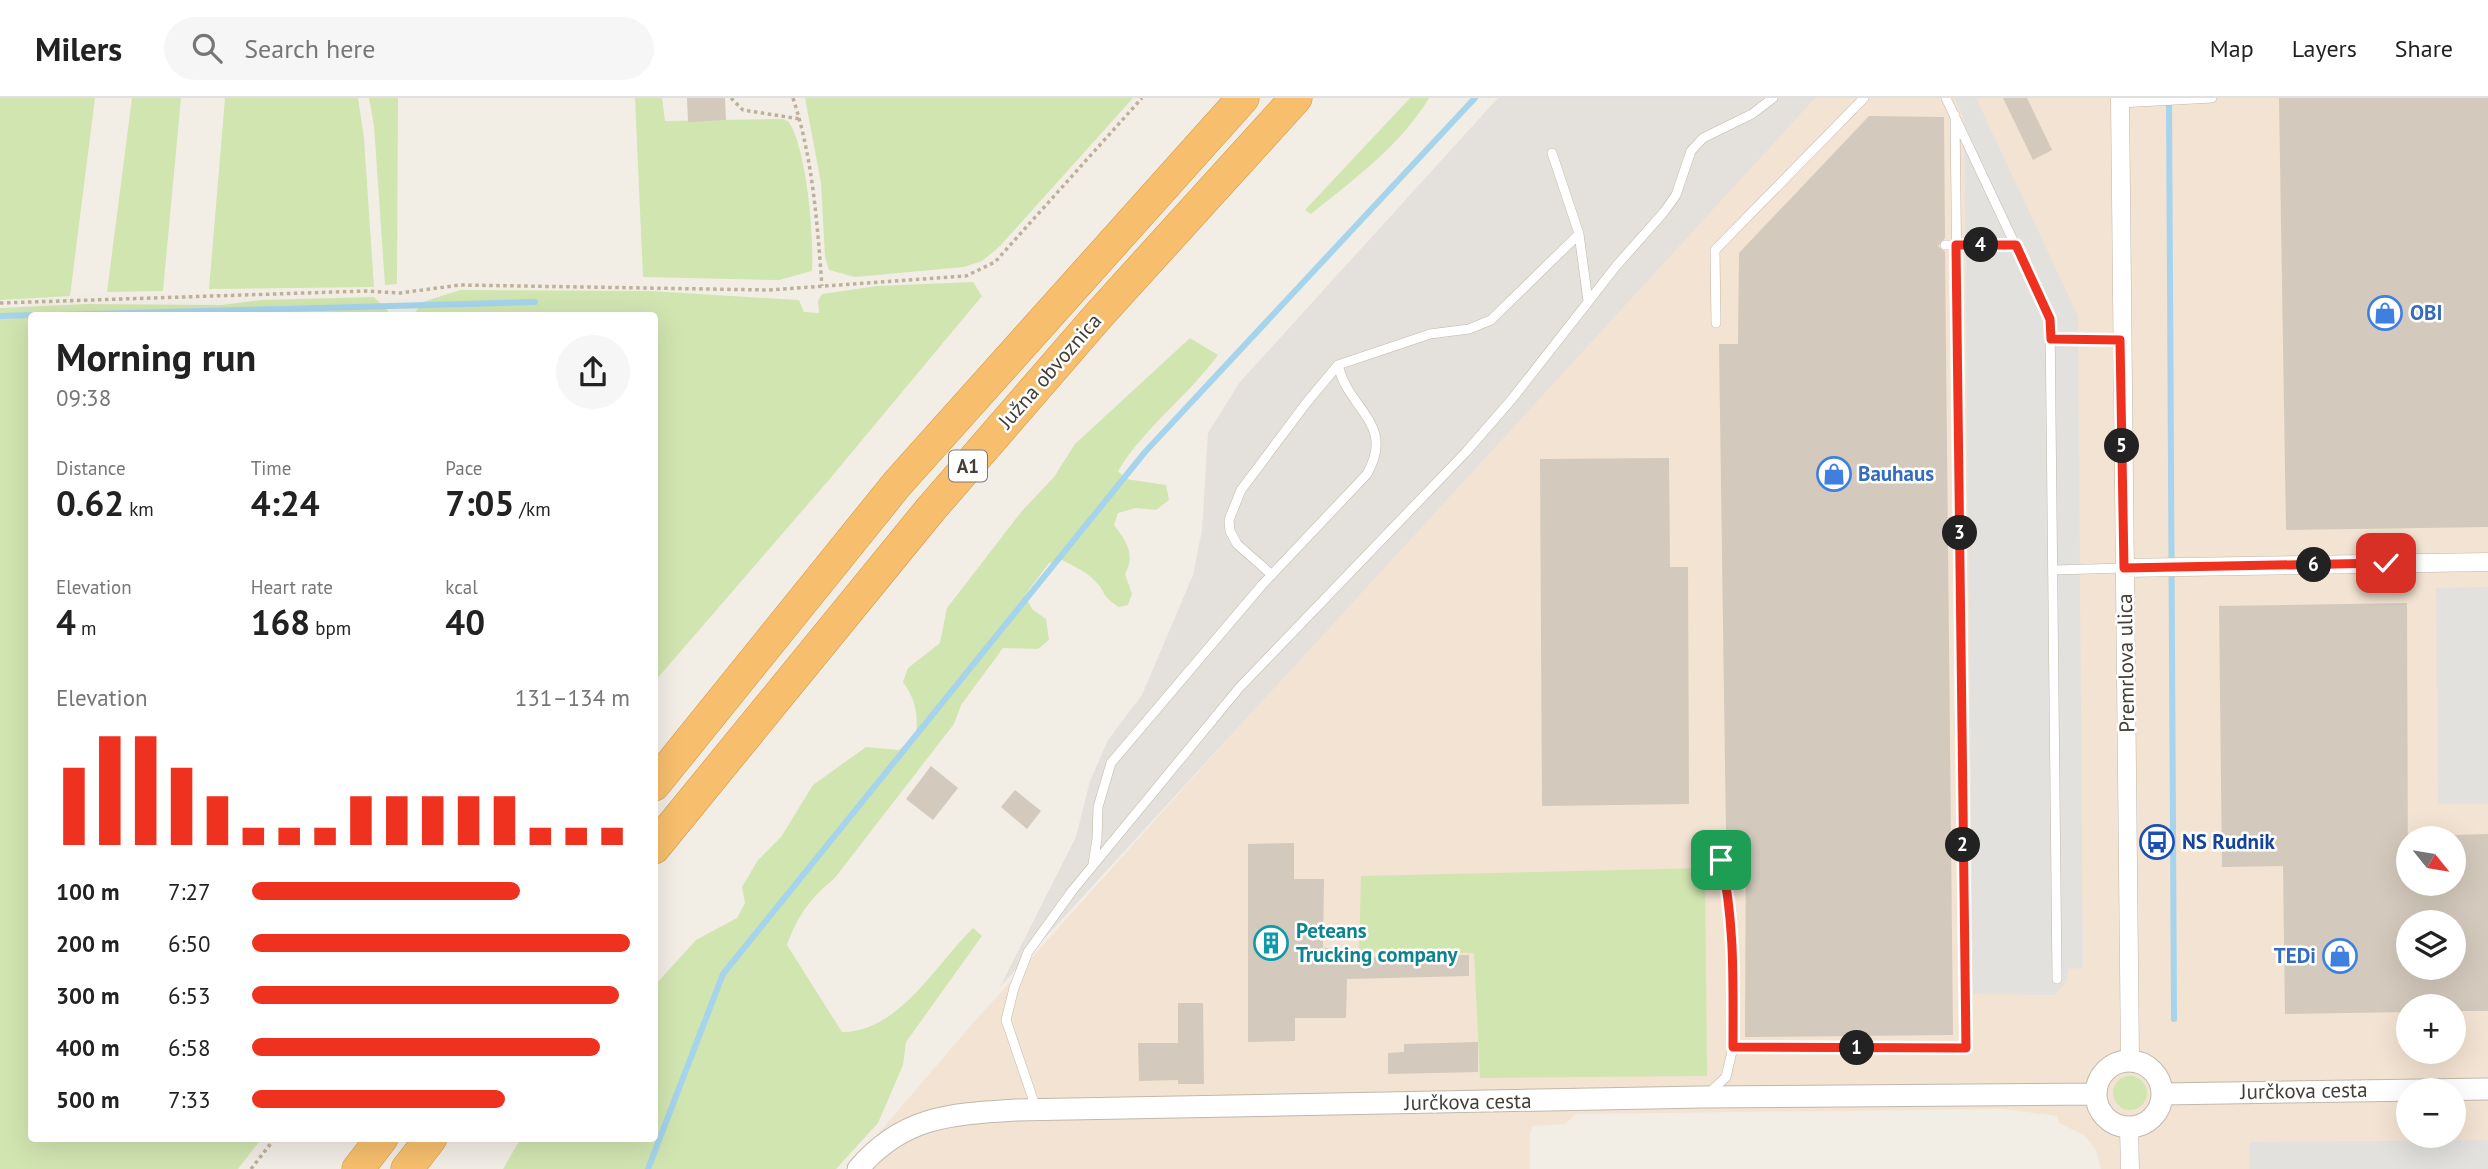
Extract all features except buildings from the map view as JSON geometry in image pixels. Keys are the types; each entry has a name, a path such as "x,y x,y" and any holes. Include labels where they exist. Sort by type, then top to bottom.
{"highway":[{"name":"Južna obvoznica","path":"658,780 897,484 1243,98"},
{"name":"Južna obvoznica","path":"658,843 939,499 1161,245 1296,98"},
{"path":"358,1169 379,1142"},
{"path":"407,1169 428,1142"}],"street":[{"name":"Premrlova ulica","path":"2120,101 2120,340 2130,1060"},
{"path":"2124,568 2488,562"},
{"path":"2130,1060 2153,1070 2163,1094 2153,1118 2129,1128 2105,1118 2097,1103 2096,1094 2106,1070 2130,1060"},
{"name":"Jurčkova cesta","path":"2163,1094 2488,1089"},
{"name":"Jurčkova cesta","path":"858,1169 894,1135 927,1120 957,1114 1036,1110 1702,1097 2096,1094"},
{"path":"2129,1128 2130,1169"}],"lane":[{"path":"1036,1110 1006,1020 1014,988 1028,953 1092,866 1239,688 1466,452 1664,212 1676,195 1691,151 1703,138 1752,114 1773,98"},
{"path":"1716,323 1715,250 1864,98"},
{"path":"1946,98 2050,319 2057,979"},
{"path":"2120,101 2161,102 2212,98"},
{"path":"1733,1047 1966,1048 1955,115"},
{"path":"1552,153 1578,234 1588,301"},
{"path":"1272,575 1237,544 1228,520 1241,490 1338,365 1430,334 1469,329 1491,320 1578,234"},
{"path":"1945,245 2016,245"},
{"path":"2051,339 2120,340"},
{"path":"1092,866 1097,839 1098,807 1111,763 1272,575 1367,474 1374,462 1378,438 1374,427 1352,396 1338,365"},
{"path":"2054,570 2124,568"},
{"path":"1702,1097 1726,1077 1733,1047 1729,893 1714,838"}],"path":[{"path":"730,98 743,110 800,119"},
{"path":"793,98 800,119 816,212 822,286"},
{"path":"0,303 365,291 385,294 460,285 769,290 965,276 995,262 1142,98"},
{"path":"251,1169 272,1142"}],"shaded area":[{"path":"1498,98 1815,98 1000,987 1076,837 1090,781 1108,740 1142,695 1193,575 1202,530 1208,433 1240,382"},
{"path":"1813,98 2488,98 2488,1169 2101,1169 2096,1150 2085,1136 2059,1123 2057,1116 2002,1109 1576,1114 1565,1124 1533,1126 1530,1132 1530,1169 848,1169 974,1022 1632,288"},
{"path":"1955,98 1976,98 2078,316 2083,968 2068,969 2067,981 2055,995 1973,994 1964,119"},
{"path":"2488,587 2488,804 2438,804 2436,588"},
{"path":"2466,1140 2488,1140 2488,1169 2250,1169 2250,1142 2396,1141 2396,1148 2466,1148"}],"green space":[{"path":"0,98 95,98 70,296 0,300"},
{"path":"132,98 181,98 163,291 107,292"},
{"path":"225,98 358,98 364,138 374,287 209,289"},
{"path":"369,98 398,98 397,284 385,285 374,126"},
{"path":"635,98 662,98 665,121 783,119 789,122 805,173 812,237 812,271 779,280 643,277"},
{"path":"805,98 1133,98 1000,246 982,261 964,267 855,277 829,270 825,257 821,183"},
{"path":"1410,98 1429,98 1405,131 1375,161 1311,214 1305,210"},
{"path":"973,282 982,296 828,481 658,678 658,312 415,312 423,302 460,290 650,291 799,300 804,312 819,313 818,301 822,294 877,286"},
{"path":"374,297 388,311 28,312 28,1142 259,1142 238,1169 0,1169 0,308 86,304 221,305 261,300"},
{"path":"1190,338 1218,355 1141,440 1118,471 1126,479 1166,485 1169,500 1156,510 1136,508 1118,513 1114,525 1126,542 1130,554 1125,574 1132,594 1128,605 1119,607 1113,603 1085,572 1062,560 1049,563 1025,595 1032,609 1046,619 1049,640 1038,649 1003,648 961,705 954,724 834,879 812,900 791,935 787,945 842,1032 862,1029 899,1009 973,928 982,936 906,1042 903,1065 878,1123 836,1169 503,1169 519,1142 658,1142 658,982 696,940 737,918 745,903 742,887 758,860 781,837 813,785 866,747 899,750 916,736 915,708 903,682 908,668 940,643 947,608 1021,512 1054,477 1075,444"},
{"path":"1705,868 1707,1076 1480,1078 1474,953 1359,952 1361,876"},
{"path":"2130,1076 2142,1081 2147,1093 2142,1105 2130,1110 2118,1105 2113,1093 2118,1081"}],"waterway":[{"path":"648,1169 723,974 1145,452 1475,98"},
{"path":"2169,98 2174,1019"},
{"path":"167,312 535,302"},
{"path":"0,316 28,315"}],"place":[{"name":"OBI","path":"2385,313"},
{"name":"Bauhaus","path":"1834,474"},
{"name":"NS Rudnik","path":"2157,842"},
{"name":"Peteans Trucking company","path":"1271,943"},
{"name":"TEDi","path":"2340,956"}],"route":[{"path":"1721,860 1729,893 1732,936 1733,1047 1966,1048 1956,245 2016,245 2050,319 2051,339 2120,340 2124,568 2386,563"}]}
